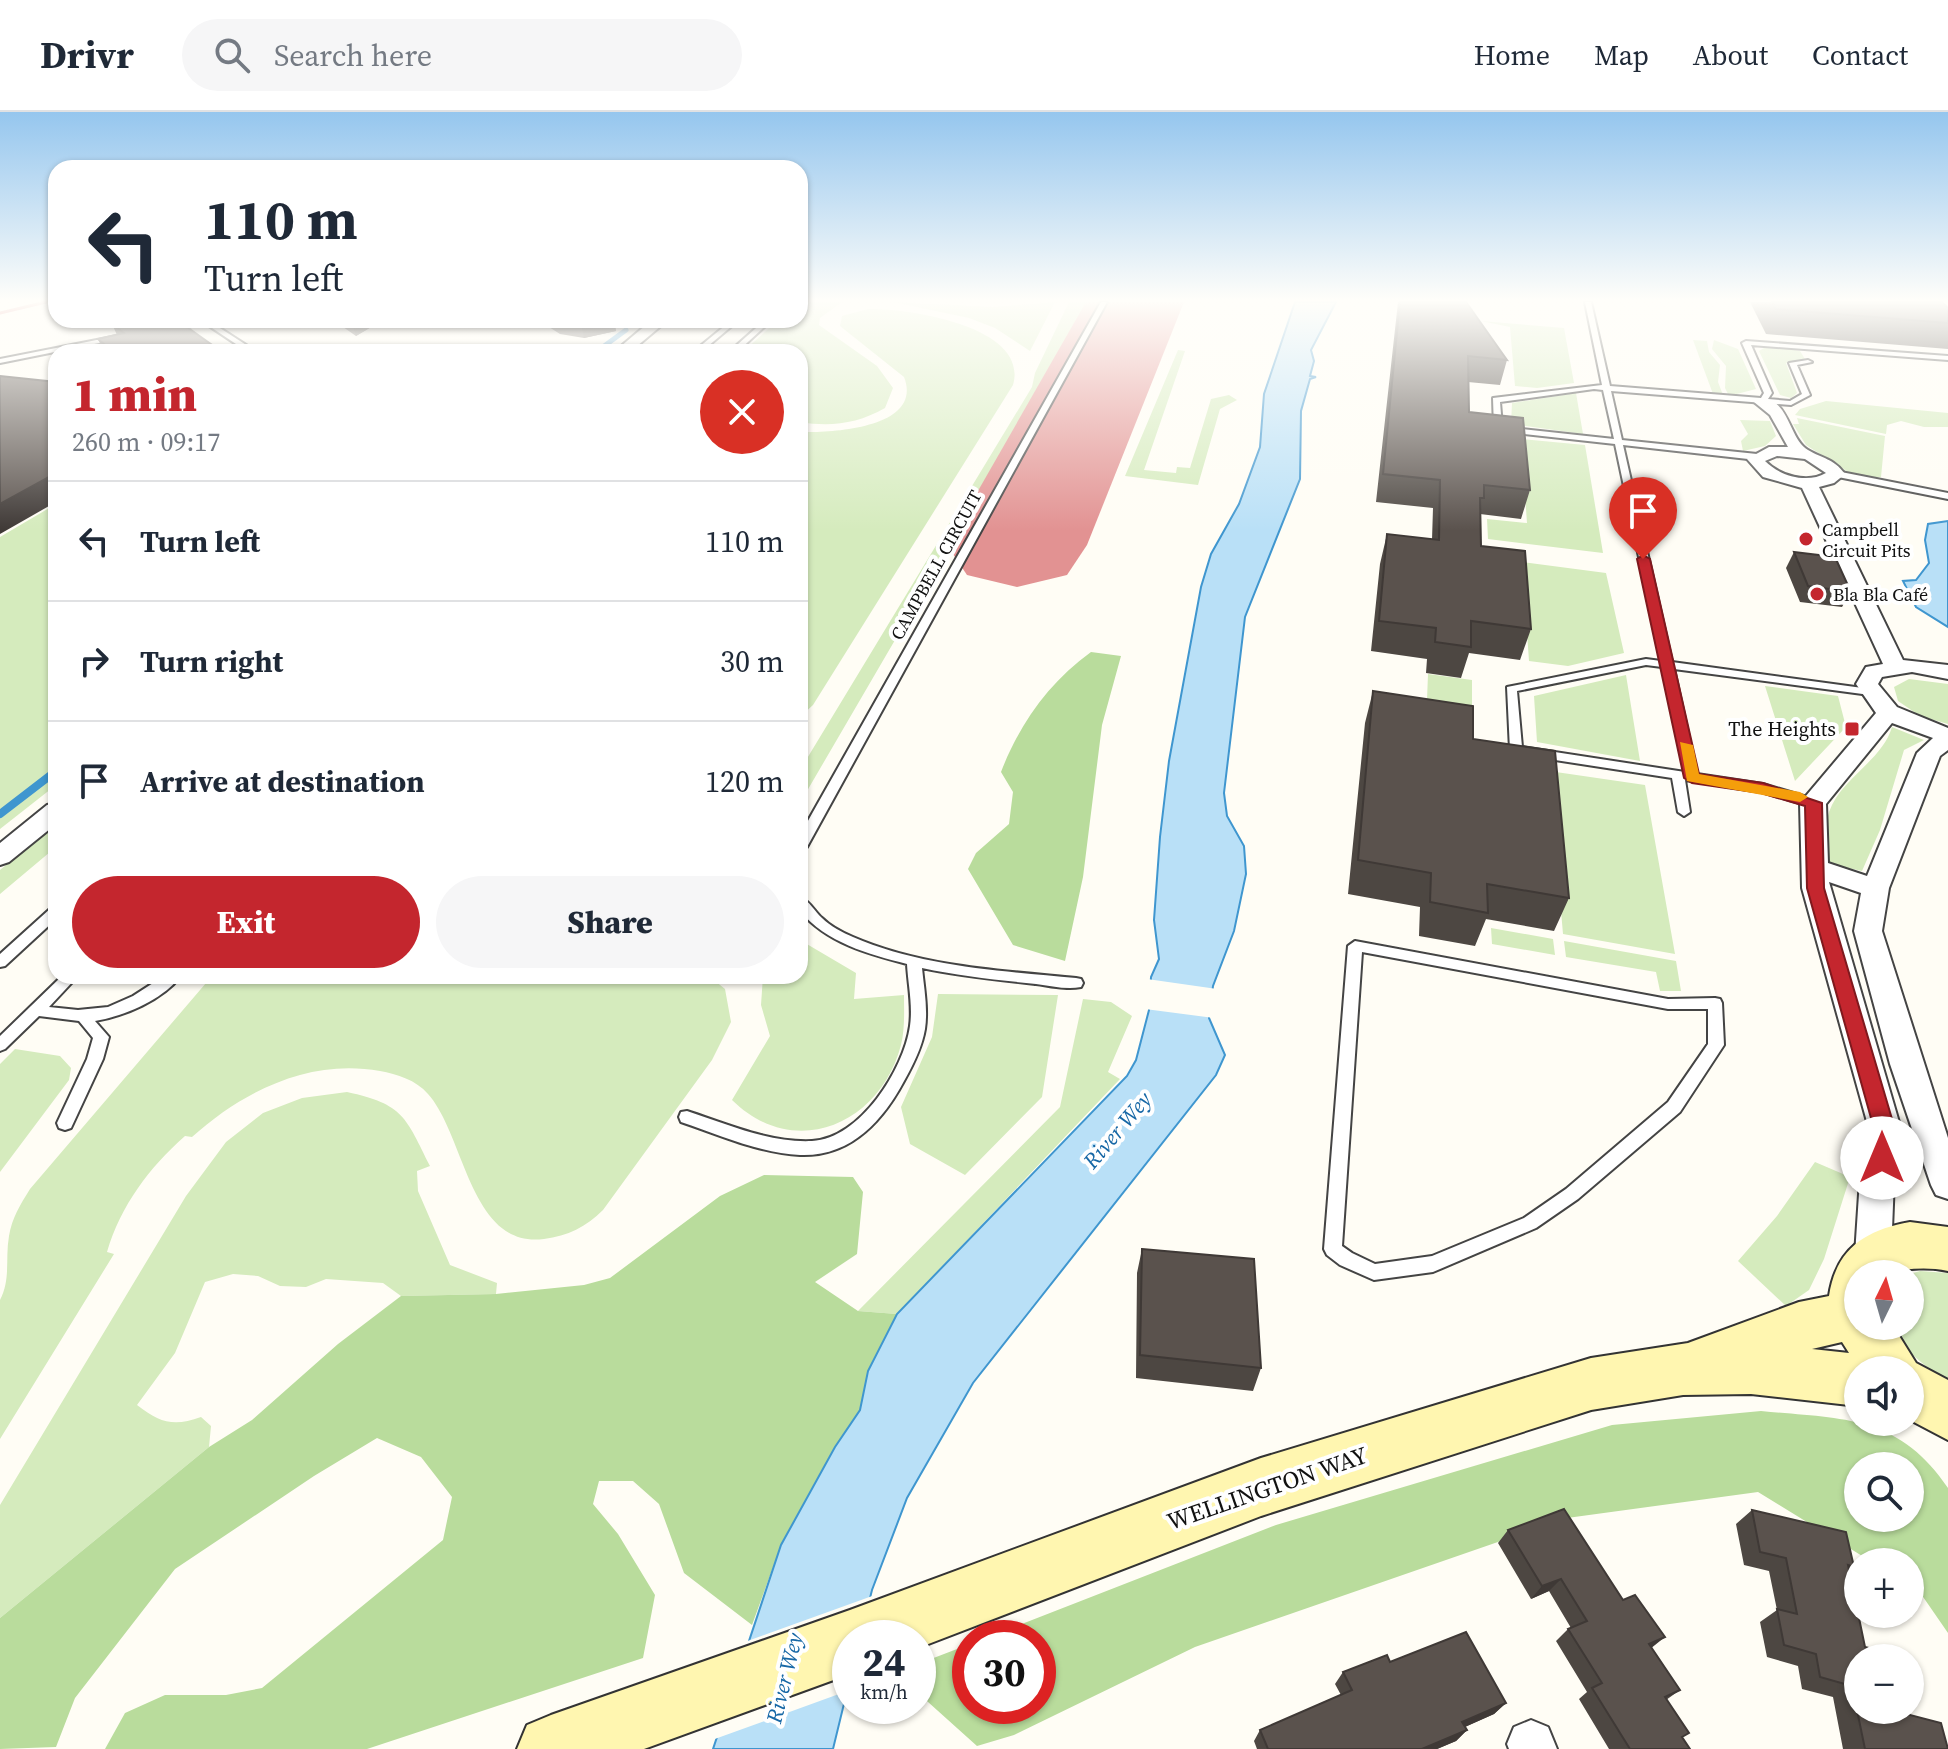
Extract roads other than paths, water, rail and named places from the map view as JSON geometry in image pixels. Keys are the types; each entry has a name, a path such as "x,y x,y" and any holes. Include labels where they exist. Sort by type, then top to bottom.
{"street":[{"path":"1762,402 1776,412 1800,454"},
{"path":"1775,451 1800,454 1830,465 1836,474 1828,480 1808,482 1770,474 1756,464 1757,457 1775,451"},
{"path":"1808,482 1895,666"},
{"path":"1948,672 1895,666 1869,678 1870,692 1889,712 1948,737 1929,753 1875,888 1868,931 1906,1064 1948,1185"},
{"path":"1873,1255 1877,1179 1887,1136 1816,888 1813,803 1889,712"},
{"path":"0,856 48,817"},
{"path":"1815,868 1875,888"},
{"path":"1868,1260 1873,1255 1903,1245 1948,1249"},
{"name":"WELLINGTON WAY","path":"1683,1369 1775,1335 1844,1322"},
{"name":"WELLINGTON WAY","path":"909,1620 1261,1487 1591,1384 1683,1369 1751,1368 1844,1378"},
{"path":"1924,1397 1948,1413"},
{"name":"WELLINGTON WAY","path":"574,1741 832,1648"}],"lane":[{"name":"CAMPBELL CIRCUIT","path":"808,833 1061,378"},
{"path":"1605,378 1692,778"},
{"path":"1762,378 1768,393 1762,402"},
{"path":"1757,457 1498,429 1496,400 1607,387 1791,403 1806,395 1799,378"},
{"path":"1836,474 1948,496"},
{"path":"1813,803 1763,788 1516,750 1511,689 1646,662 1870,692"},
{"path":"1678,776 1684,812"},
{"path":"808,910 827,928 859,947 914,962 1076,983"},
{"path":"0,962 48,918"},
{"path":"1355,946 1668,1004 1715,1003 1716,1045 1674,1107 1572,1194 1530,1223 1433,1264 1374,1272 1333,1249 1355,946"},
{"path":"687,1117 772,1145 819,1148 858,1134 881,1107 917,1033 914,962"},
{"path":"0,1045 63,984"},
{"path":"36,1010 85,1019 119,1011 161,984"},
{"path":"65,1123 95,1059 101,1037 85,1019"}],"water":[{"name":"River Wey","path":"1269,378 1312,378 1301,411 1300,479 1245,617 1224,793 1227,816 1244,846 1246,874 1234,931 1213,986 1209,1018 1225,1055 1216,1075 973,1383 907,1498 872,1590 864,1620 832,1620 832,1724 839,1724 833,1749 713,1749 781,1545 835,1447 860,1410 868,1371 897,1314 1127,1076 1136,1060 1149,1010 1151,977 1159,959 1154,920 1160,837 1169,761 1201,587 1211,554 1239,504 1260,447 1264,394"},
{"path":"1948,521 1948,627 1916,607 1903,581 1916,580 1929,563 1925,540 1928,524"}],"waterway":[{"path":"0,814 48,777"}],"place":[{"name":"Campbell Circuit Pits","path":"1806,539"},
{"name":"Bla Bla Café","path":"1817,594"},
{"name":"The Heights","path":"1852,729"}]}
